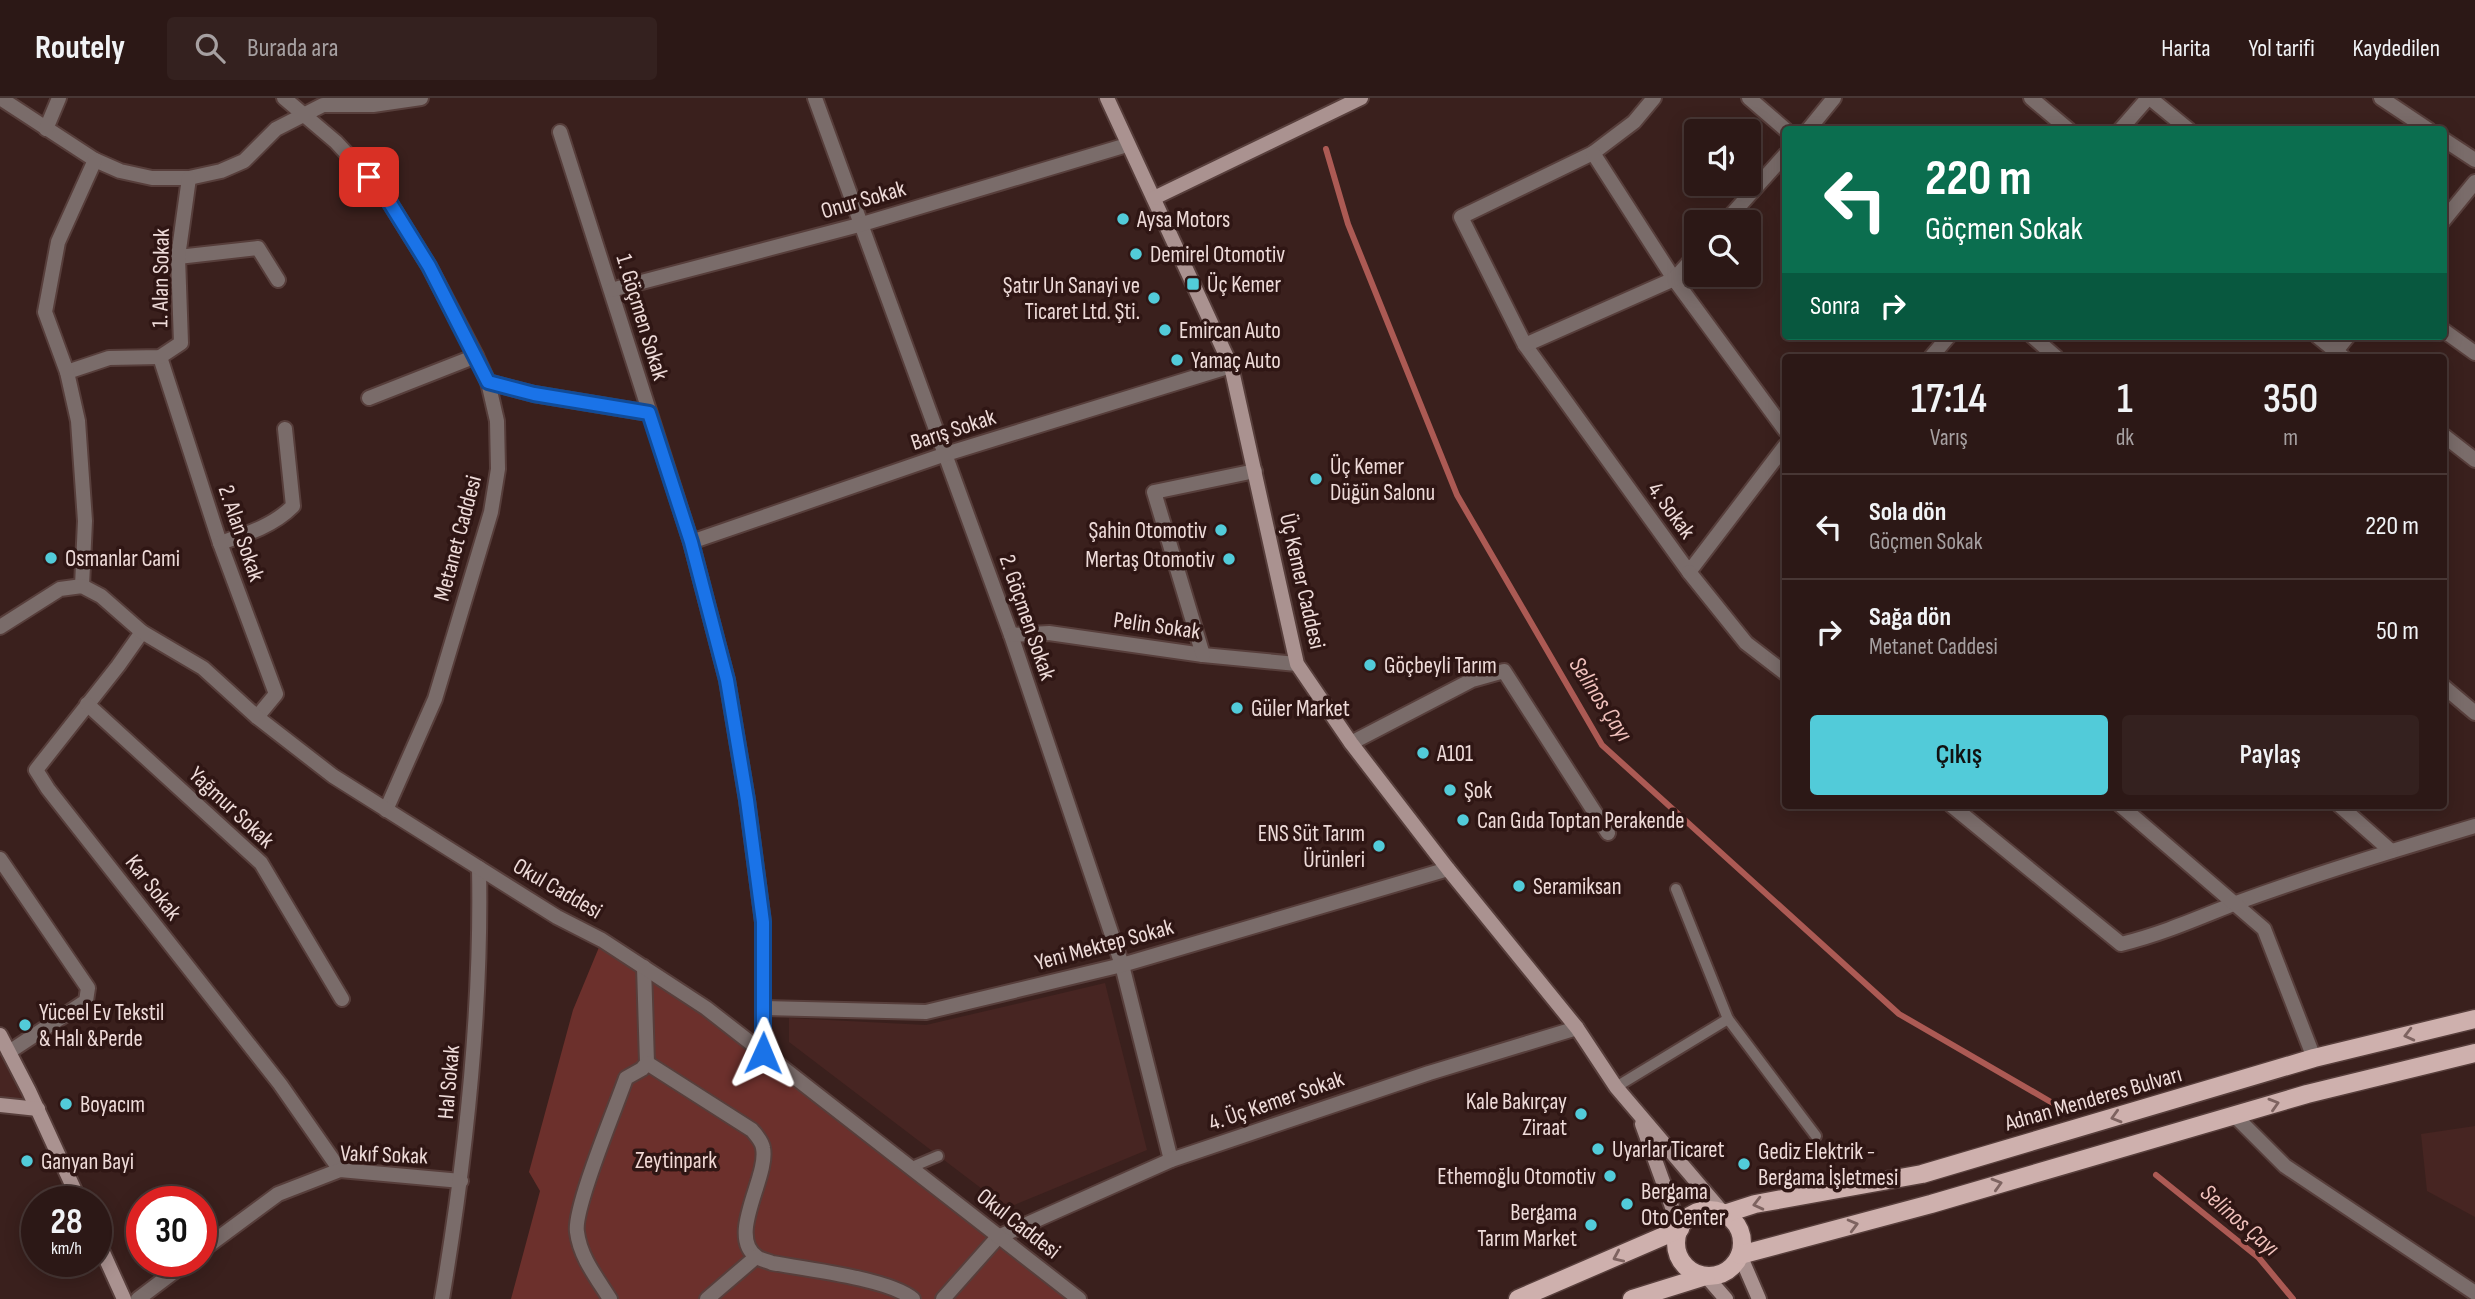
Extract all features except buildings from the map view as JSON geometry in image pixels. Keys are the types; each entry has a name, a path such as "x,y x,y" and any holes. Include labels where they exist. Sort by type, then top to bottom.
{"main road":[{"name":"Üç Kemer Caddesi","path":"1107,98 1231,366 1297,664 1351,743 1448,869 1577,1028 1616,1087 1724,1214"},
{"path":"1154,198 1361,98"},
{"name":"Adnan Menderes Bulvarı","path":"1724,1214 1768,1202 1922,1174 2314,1058 2475,1019"},
{"path":"0,1035 73,1186"},
{"path":"1632,1299 1706,1276 1717,1276 1727,1271 1740,1255 1931,1204 2307,1094 2475,1053"},
{"path":"0,1105 37,1109"},
{"path":"1639,1116 1680,1229"},
{"path":"1726,1299 1706,1276 1687,1267 1680,1259 1677,1249 1680,1229 1689,1217 1697,1213 1706,1211 1724,1214 1738,1227 1742,1236 1740,1255 1759,1299"},
{"path":"1518,1299 1680,1229"},
{"path":"112,1272 124,1299"}],"street":[{"path":"46,129 59,98"},
{"name":"Metanet Caddesi","path":"285,98 336,142 385,195 429,266 476,356 488,382 497,421 498,469 491,512 435,699 386,810"},
{"path":"0,99 95,160 120,171 152,177 189,178 221,171 243,160 276,129 323,105 373,105 421,98"},
{"name":"2. Göçmen Sokak","path":"815,98 859,225 1011,635 1122,965 1171,1160"},
{"path":"1654,98 1634,122 1592,152 1674,279 1782,426"},
{"path":"1749,98 1782,127"},
{"path":"1811,126 1834,98"},
{"path":"2031,98 2064,126"},
{"path":"2124,126 2149,98 2184,126"},
{"path":"2381,98 2423,126"},
{"name":"1. Göçmen Sokak","path":"560,132 691,542 727,680 763,922 763,1053"},
{"path":"2447,142 2475,160"},
{"name":"Onur Sokak","path":"611,290 859,225 1127,145"},
{"name":"4. Sokak","path":"1592,152 1461,217 1525,345 1689,572 1782,450"},
{"path":"1736,210 1782,158"},
{"path":"1,622 60,589 82,586 85,520 78,421 67,372 46,312 58,242 95,160"},
{"name":"1. Alan Sokak","path":"67,372 109,358 160,357 181,344 178,257 189,178"},
{"path":"2447,215 2475,182"},
{"path":"178,257 258,248 278,280"},
{"path":"1525,345 1674,279 1684,268"},
{"path":"2447,333 2475,353"},
{"path":"1934,354 1946,340"},
{"path":"2037,340 2053,354"},
{"path":"2321,340 2335,354"},
{"path":"369,398 476,356"},
{"name":"2. Alan Sokak","path":"160,357 220,543 276,694 257,717"},
{"name":"Barış Sokak","path":"691,542 946,454 1231,366"},
{"path":"488,382 534,394 649,413"},
{"path":"220,543 282,518 293,506 285,429"},
{"path":"2447,438 2475,460"},
{"path":"1203,655 1154,492 1255,471"},
{"path":"1689,572 1746,643 1782,671"},
{"name":"Okul Caddesi","path":"82,586 101,596 142,632 203,668 257,717 333,776 557,917 602,940 706,1008 1079,1299"},
{"name":"Kar Sokak","path":"142,632 36,770 48,789 280,1084 340,1170"},
{"name":"Pelin Sokak","path":"1011,635 1049,633 1203,655 1297,664"},
{"path":"1351,743 1472,680 1504,671 1608,833"},
{"path":"2447,689 2475,713"},
{"name":"Yağmur Sokak","path":"87,704 261,863 342,999"},
{"path":"1956,809 2121,944 2157,935 2236,903 2475,826"},
{"path":"2125,809 2264,929 2314,1058"},
{"path":"2344,809 2391,851"},
{"path":"0,859 88,988 86,1001 9,1052"},
{"name":"Hal Sokak","path":"442,1299 461,1181 474,1049 479,868"},
{"name":"Yeni Mektep Sokak","path":"764,1009 926,1012 1122,965 1448,869"},
{"path":"610,1299 582,1254 576,1229 580,1206 626,1079 642,1069 646,1063 644,968"},
{"name":"4. Üç Kemer Sokak","path":"998,1237 1171,1160 1429,1073 1577,1028"},
{"path":"646,1063 752,1130 758,1138 763,1148 763,1159 746,1234 756,1257 772,1263 895,1288 913,1299"},
{"path":"2235,1116 2286,1166 2475,1293"},
{"name":"Vakıf Sokak","path":"217,1239 278,1194 340,1170 461,1181"},
{"path":"943,1299 998,1237"},
{"path":"707,1299 756,1257"},
{"path":"138,1299 167,1277"}],"lane":[{"path":"1676,889 1728,1019 1816,1136"},
{"path":"1616,1087 1728,1019"},
{"path":"912,1167 938,1156"}],"shaded area":[{"path":"1105,983 1147,1150 1007,1208 789,1042 789,1018 926,1025"},
{"path":"0,1035 38,1109 0,1105"},
{"path":"2475,1126 2475,1217 2427,1191 2421,1134"}],"green space":[{"name":"Zeytinpark","path":"602,940 706,1008 1079,1299 511,1299 540,1191 529,1172 573,1010"}],"waterway":[{"name":"Selinos Çayı","path":"1326,149 1348,224 1457,495 1602,745 1899,1014 2056,1105"},
{"name":"Selinos Çayı","path":"2156,1175 2259,1258 2293,1299"}],"place":[{"name":"Aysa Motors","path":"1123,219"},
{"name":"Demirel Otomotiv","path":"1136,254"},
{"name":"Üç Kemer","path":"1193,284"},
{"name":"Şatır Un Sanayi ve Ticaret Ltd. Şti.","path":"1154,298"},
{"name":"Emircan Auto","path":"1165,330"},
{"name":"Yamaç Auto","path":"1177,360"},
{"name":"Üç Kemer Düğün Salonu","path":"1316,479"},
{"name":"Şahin Otomotiv","path":"1221,530"},
{"name":"Osmanlar Cami","path":"51,558"},
{"name":"Mertaş Otomotiv","path":"1229,559"},
{"name":"Göçbeyli Tarım","path":"1370,665"},
{"name":"Güler Market","path":"1237,708"},
{"name":"A101","path":"1423,753"},
{"name":"Şok","path":"1450,790"},
{"name":"Can Gıda Toptan Perakende","path":"1463,820"},
{"name":"ENS Süt Tarım Ürünleri","path":"1379,846"},
{"name":"Seramiksan","path":"1519,886"},
{"name":"Yüceel Ev Tekstil & Halı &Perde","path":"25,1025"},
{"name":"Boyacım","path":"66,1104"},
{"name":"Kale Bakırçay Ziraat","path":"1581,1114"},
{"name":"Uyarlar Ticaret","path":"1598,1149"},
{"name":"Ganyan Bayi","path":"27,1161"},
{"name":"Gediz Elektrik - Bergama İşletmesi","path":"1744,1164"},
{"name":"Ethemoğlu Otomotiv","path":"1610,1176"},
{"name":"Bergama Oto Center","path":"1627,1204"},
{"name":"Bergama Tarım Market","path":"1591,1225"}],"route":[{"path":"369,177 385,195 429,266 488,382 534,394 649,413 691,542 727,680 747,800 763,922 763,1053"}]}
